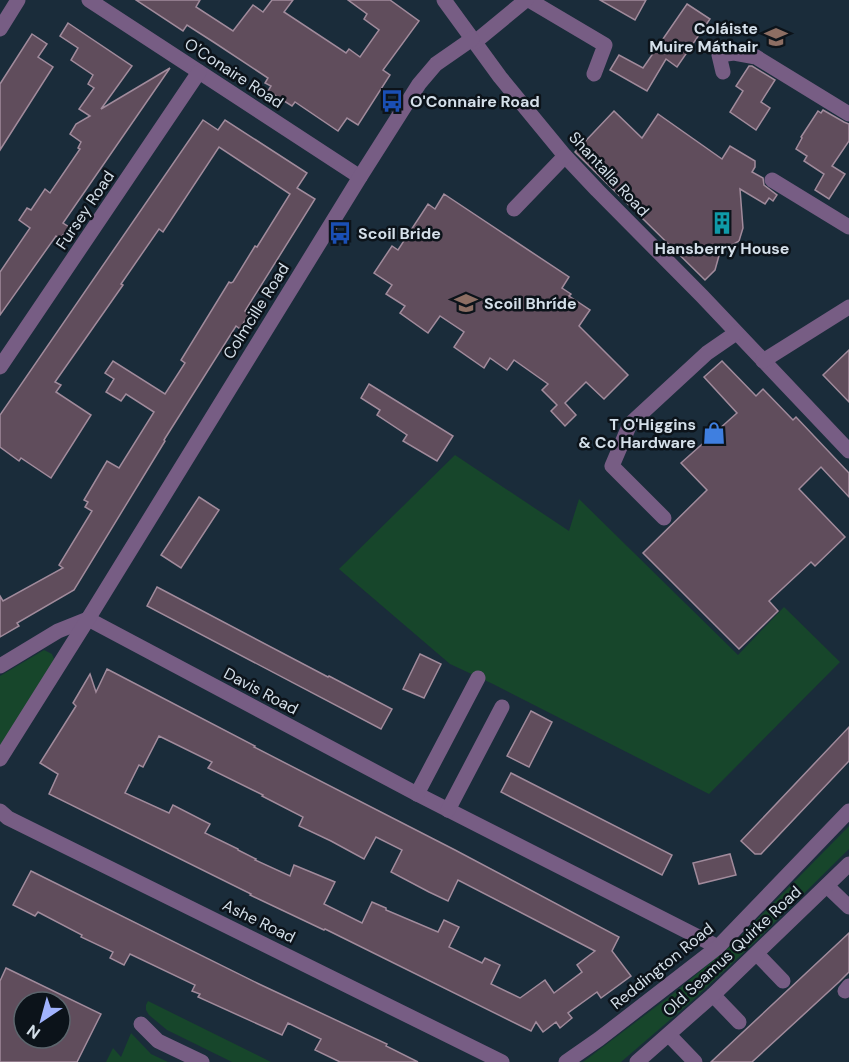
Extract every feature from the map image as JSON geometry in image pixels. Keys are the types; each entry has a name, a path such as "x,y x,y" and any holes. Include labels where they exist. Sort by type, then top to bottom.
{"street":[{"path":"0,29 18,0"},
{"name":"O'Conaire Road","path":"89,0 360,177"},
{"name":"Shantalla Road","path":"444,0 500,77 565,156 849,451"},
{"path":"527,0 605,45 594,74"},
{"name":"Colmcille Road","path":"0,759 419,84 436,64 474,40 527,0"},
{"path":"723,72 719,55 734,53 756,57 849,114"},
{"name":"Fursey Road","path":"0,368 199,72"},
{"path":"514,209 565,156"},
{"path":"772,180 849,227"},
{"path":"763,361 847,311"},
{"path":"664,518 612,466 630,424 707,353 736,333"},
{"path":"0,666 58,631 88,619"},
{"name":"Davis Road","path":"88,619 417,794 718,947"},
{"path":"417,794 478,678"},
{"path":"448,810 502,707"},
{"name":"Ashe Road","path":"0,811 9,818 502,1062"},
{"name":"Reddington Road","path":"566,1062 718,947 849,811"},
{"name":"Old Seamus Quirke Road","path":"637,1062 757,954 849,864"},
{"path":"827,886 849,907"},
{"path":"757,954 783,981"},
{"path":"713,995 739,1022"},
{"path":"141,1024 158,1041 202,1062"},
{"path":"669,1035 695,1062"}],"green space":[{"path":"455,455 569,531 579,499 738,655 784,607 840,662 709,794 450,664 339,569"},
{"path":"44,650 52,654 54,659 0,746 0,676"},
{"path":"849,826 849,849 692,1001 621,1062 583,1062 674,993 735,942"},
{"path":"148,1001 271,1062 232,1062 167,1030 149,1015 146,1010"},
{"path":"131,1033 151,1054 168,1062 106,1062 113,1048 121,1057"}],"building":[{"path":"136,0 200,0 196,7 233,31 253,5 263,12 272,0 293,0 284,12 346,53 349,49 360,57 379,30 364,19 367,14 348,0 390,0 419,21 383,70 390,75 358,125 347,118 338,131 295,102 292,106 268,91 271,86 265,83 268,78 215,43 187,25 183,31"},
{"path":"600,0 646,0 635,20"},
{"path":"687,4 710,19 677,67 666,59 647,91 610,70 619,55 643,68"},
{"path":"68,23 132,66 101,109 170,68 63,223 69,227 60,239 56,236 0,315 0,272 30,228 19,220 27,208 31,210 45,189 50,193 80,149 78,148 81,142 70,134 76,124 90,116 79,109 94,88 88,84 93,75 71,60 78,48 60,36"},
{"path":"32,34 47,44 38,57 53,67 0,150 0,84"},
{"path":"749,66 775,80 761,102 770,108 756,130 730,112 743,91 736,86"},
{"path":"823,110 849,124 849,141 832,166 845,174 829,199 815,190 824,174 804,161 807,156 796,149 818,111 821,113"},
{"path":"614,111 642,138 658,114 722,159 730,146 755,161 752,172 763,178 764,185 777,195 773,201 769,198 765,204 740,189 743,228 739,241 720,252 715,270 705,280 575,152"},
{"path":"203,120 218,130 225,120 307,173 297,188 315,199 245,311 249,314 240,329 236,326 74,590 17,623 19,626 0,637 0,596 3,601 63,568 59,565 92,511 85,507 88,502 84,500 107,461 119,468 154,412 126,394 121,401 106,392 114,379 105,373 113,361 165,394 185,363 181,360 229,282 233,282 290,194 219,147 163,232 159,229 55,382 61,385 56,392 91,415 51,478 21,458 19,461 0,447 0,415"},
{"path":"444,194 569,277 562,288 571,294 569,296 590,310 579,326 628,375 604,399 586,382 565,403 576,415 565,426 551,411 557,405 542,390 548,384 514,360 507,370 490,358 484,368 454,347 464,332 440,316 428,333 400,313 405,306 386,294 392,285 374,273 392,246 398,250 428,204 435,209"},
{"path":"849,350 849,402 823,375"},
{"path":"722,361 756,396 763,389 793,420 796,417 849,473 849,497 821,467 799,489 845,537 815,566 811,562 769,601 778,611 739,649 643,553 707,490 681,463 737,413 704,377"},
{"path":"369,384 453,436 437,461 403,441 407,435 377,415 380,410 361,398"},
{"path":"199,497 219,510 181,568 161,555"},
{"path":"157,587 392,709 381,729 147,606"},
{"path":"420,654 441,664 424,698 403,689"},
{"path":"107,669 619,937 612,951 631,976 601,998 597,992 568,1013 572,1018 560,1028 556,1022 543,1032 536,1022 531,1031 325,929 250,895 49,794 58,774 40,763 76,706 73,703 90,674 96,692","holes":["159,736 212,762 208,768 303,817 299,826 364,859 376,837 402,850 391,872 429,892 448,901 458,880 595,951 577,965 582,972 554,993 545,980 520,998 491,984 500,965 485,958 482,963 449,947 459,927 444,920 438,932 372,902 362,923 324,904 335,882 294,865 290,876 205,833 210,824 173,805 169,813 125,793 139,765 143,767"]},
{"path":"531,711 552,722 529,767 507,756"},
{"path":"849,727 849,761 761,854 755,854 741,841"},
{"path":"511,773 672,855 662,875 501,792"},
{"path":"730,854 736,875 699,884 693,863"},
{"path":"31,871 259,984 387,1044 386,1046 418,1062 340,1062 315,1050 321,1039 288,1023 282,1035 198,997 200,994 192,991 195,985 130,954 124,965 110,958 113,952 81,937 82,935 38,912 35,916 13,905"},
{"path":"849,933 849,972 839,982 752,1062 711,1062"},
{"path":"6,968 51,990 12,990 12,1050 72,1050 72,1000 101,1014 77,1062 0,1062 0,981"}],"place":[{"name":"Coláiste Muire Máthair","path":"776,37"},
{"name":"O'Connaire Road","path":"392,101"},
{"name":"Hansberry House","path":"722,223"},
{"name":"Scoil Bride","path":"340,233"},
{"name":"Scoil Bhríde","path":"466,303"},
{"name":"T O'Higgins & Co Hardware","path":"714,433"}]}
